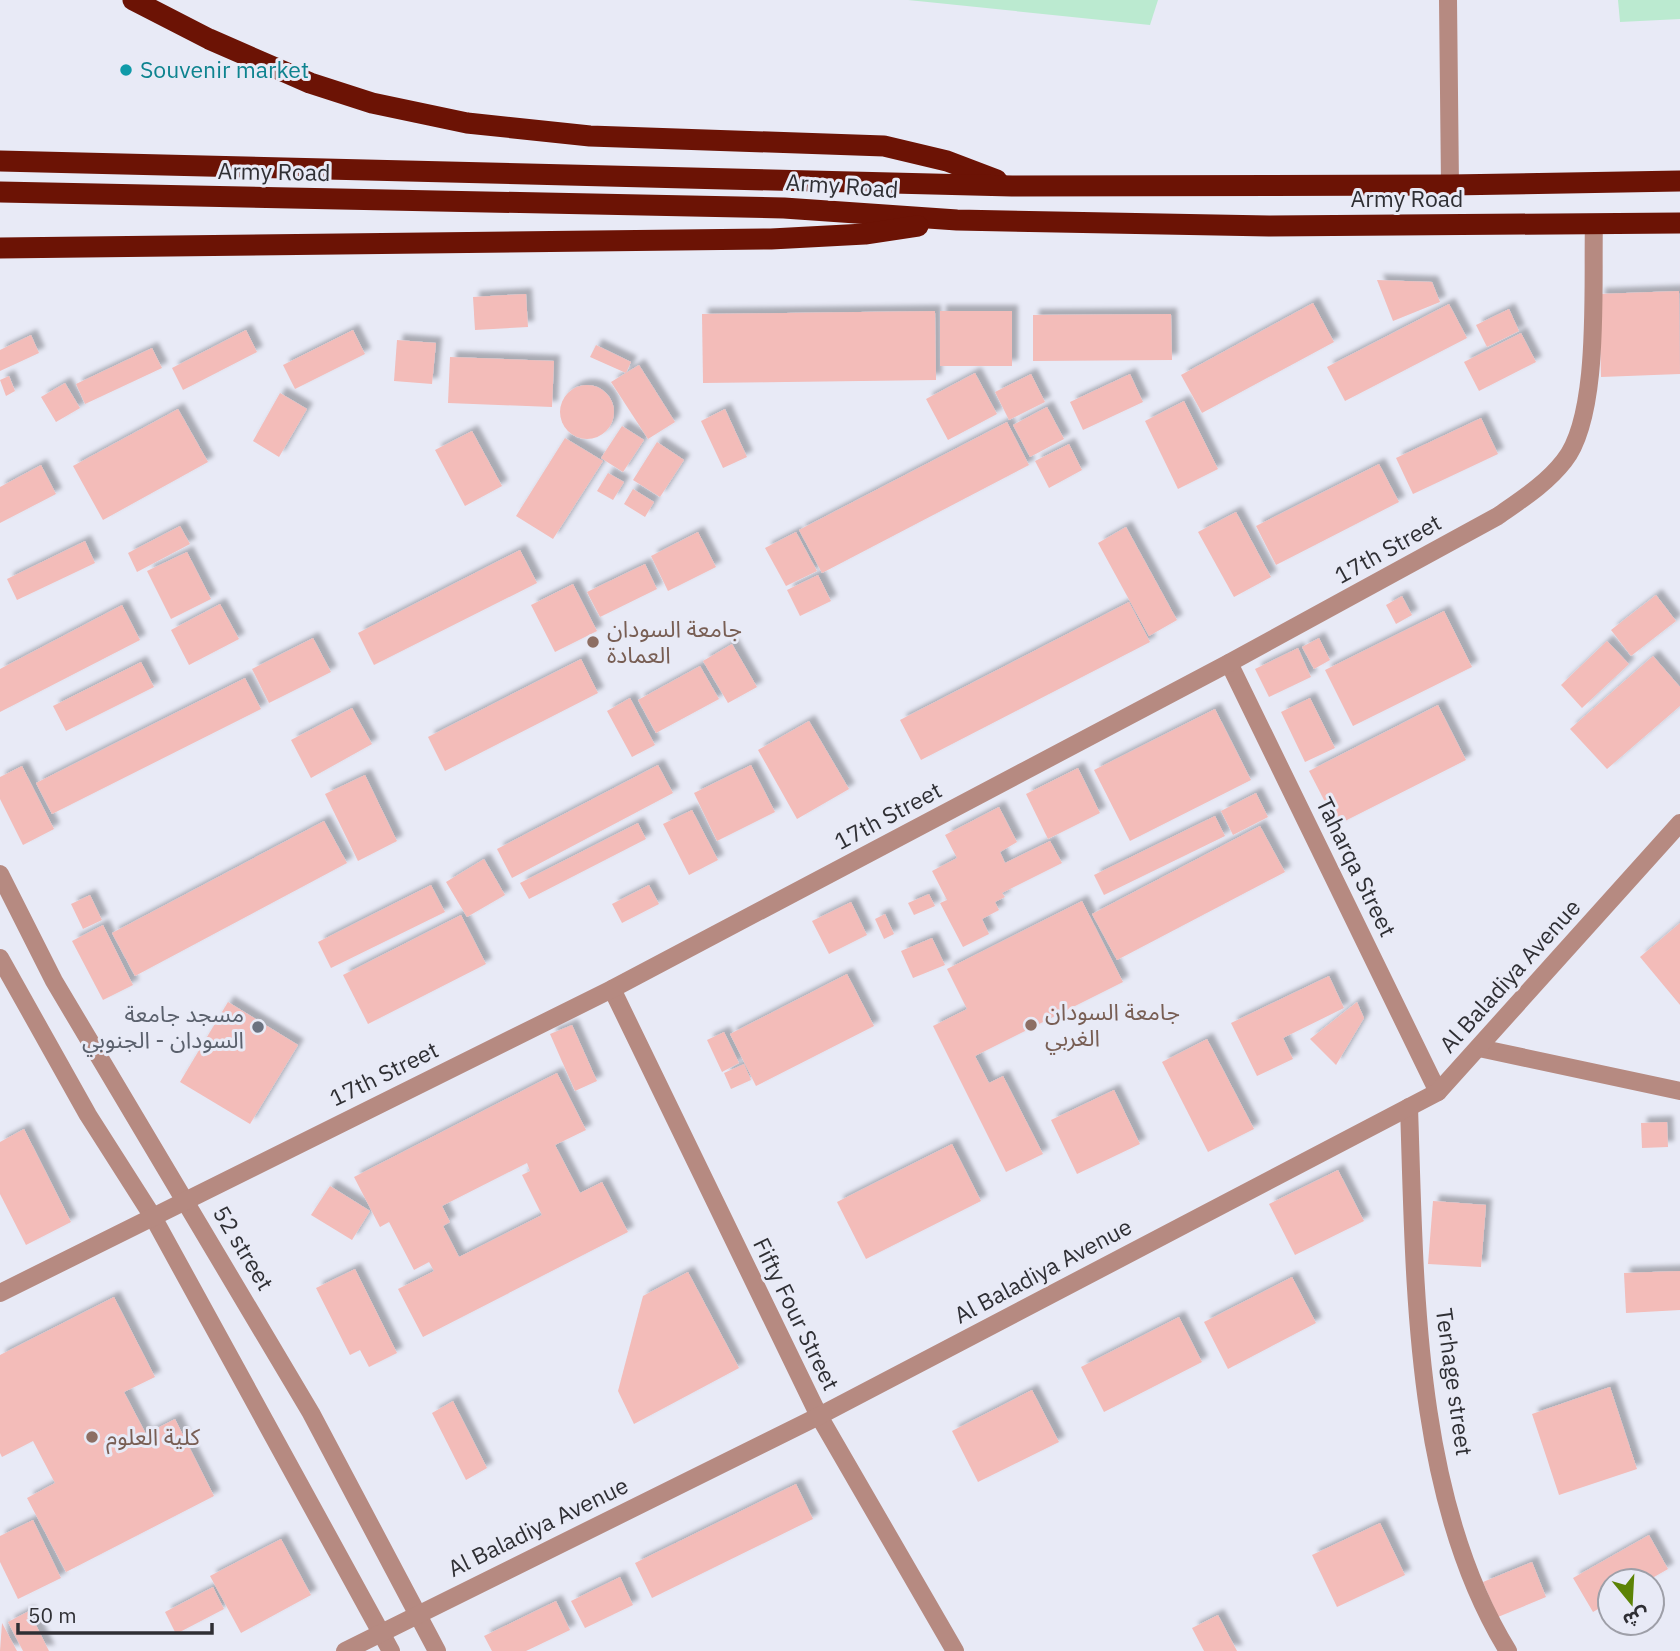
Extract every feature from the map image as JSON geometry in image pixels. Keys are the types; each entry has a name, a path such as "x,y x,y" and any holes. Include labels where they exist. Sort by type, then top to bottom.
{"highway":[{"path":"133,0 209,39 310,83 372,103 467,122 590,136 884,146 947,162 1012,186"},
{"name":"Army Road","path":"0,161 1012,186 1450,185 1680,181"},
{"name":"Army Road","path":"0,192 784,208 957,220 1282,226 1680,223"},
{"path":"0,248 771,239 865,234 957,220"}],"street":[{"path":"1448,0 1450,185"},
{"name":"17th Street","path":"0,1293 612,989 1229,663 1498,516 1538,489 1566,459 1583,422 1589,377 1594,223"},
{"name":"Taharqa Street","path":"1229,663 1438,1092"},
{"name":"Al Baladiya Avenue","path":"345,1651 819,1416 1438,1092 1680,823"},
{"name":"52 street","path":"0,874 9,906 311,1413 437,1651"},
{"path":"0,958 88,1115 153,1217 391,1651"},
{"name":"Fifty Four Street","path":"612,989 819,1416 955,1651"},
{"path":"1479,1048 1680,1091"},
{"name":"Terhage street","path":"1409,1107 1417,1291 1433,1434 1453,1520 1479,1600 1508,1651"}],"green space":[{"path":"908,0 1158,0 1150,25"},
{"path":"1618,0 1680,0 1680,19 1620,22"}],"building":[{"path":"1377,280 1432,282 1440,302 1393,321"},
{"path":"1679,291 1680,374 1601,377 1599,294"},
{"path":"526,294 528,327 475,330 473,297"},
{"path":"1313,303 1334,342 1202,413 1181,375"},
{"path":"1449,304 1467,338 1345,401 1327,367"},
{"path":"1509,309 1519,331 1487,347 1476,325"},
{"path":"935,311 936,380 703,383 702,314"},
{"path":"940,311 1012,311 1012,366 940,366"},
{"path":"1171,314 1172,360 1033,361 1033,315"},
{"path":"246,330 257,352 183,390 172,368"},
{"path":"353,330 365,354 295,389 283,365"},
{"path":"1521,333 1536,362 1479,391 1464,362"},
{"path":"31,335 39,353 0,371 0,350"},
{"path":"397,340 436,343 432,384 394,381"},
{"path":"596,345 631,362 626,373 590,357"},
{"path":"152,348 162,368 85,404 76,384"},
{"path":"450,357 554,361 552,407 448,403"},
{"path":"639,365 675,422 648,439 611,382"},
{"path":"975,373 997,414 948,440 926,399"},
{"path":"1031,374 1045,402 1009,420 995,392"},
{"path":"1130,374 1143,402 1083,430 1070,402"},
{"path":"9,376 15,391 6,396 0,380"},
{"path":"65,383 80,408 56,422 41,397"},
{"path":"592,385 602,389 610,397 614,412 610,427 602,435 582,439 572,435 564,427 560,407 564,397 572,389"},
{"path":"280,393 307,409 279,457 253,441"},
{"path":"1184,401 1218,469 1178,489 1145,421"},
{"path":"1047,407 1064,439 1030,457 1013,425"},
{"path":"178,409 208,462 103,520 73,466"},
{"path":"725,409 747,457 723,468 701,421"},
{"path":"1481,418 1498,454 1413,494 1396,458"},
{"path":"1007,422 1029,465 822,573 799,530"},
{"path":"622,426 644,440 623,472 601,458"},
{"path":"472,431 502,486 465,506 435,450"},
{"path":"565,438 603,461 553,539 516,516"},
{"path":"657,442 684,460 660,497 633,480"},
{"path":"1069,444 1082,470 1049,488 1035,461"},
{"path":"1379,464 1399,502 1276,565 1256,526"},
{"path":"41,465 56,494 0,523 0,487"},
{"path":"608,473 624,482 613,500 597,491"},
{"path":"633,489 654,502 645,517 624,504"},
{"path":"1236,512 1271,577 1234,597 1198,532"},
{"path":"180,526 190,544 137,572 128,553"},
{"path":"1126,527 1177,620 1149,636 1098,543"},
{"path":"698,532 716,567 668,591 651,556"},
{"path":"796,532 817,571 786,586 765,548"},
{"path":"85,541 95,563 17,600 7,579"},
{"path":"520,550 537,583 374,665 358,633"},
{"path":"187,552 211,599 171,619 147,571"},
{"path":"645,564 657,589 600,617 587,592"},
{"path":"818,575 831,601 800,616 787,590"},
{"path":"573,584 597,631 555,652 531,605"},
{"path":"1656,595 1676,621 1631,656 1611,630"},
{"path":"1402,596 1412,615 1396,624 1386,605"},
{"path":"1129,602 1150,642 921,760 900,720"},
{"path":"220,604 239,639 189,665 171,630"},
{"path":"122,605 140,640 0,712 0,669"},
{"path":"1444,611 1472,667 1353,726 1325,670"},
{"path":"313,638 331,672 269,703 252,669"},
{"path":"1319,638 1330,660 1314,669 1302,647"},
{"path":"1607,641 1629,664 1582,708 1561,685"},
{"path":"732,644 757,687 728,703 703,661"},
{"path":"1298,648 1311,677 1269,697 1255,669"},
{"path":"1653,656 1680,687 1680,706 1607,769 1570,729"},
{"path":"581,659 598,693 445,771 428,737"},
{"path":"141,662 154,687 66,731 53,706"},
{"path":"700,666 719,699 656,733 638,700"},
{"path":"245,678 261,709 52,814 36,783"},
{"path":"630,698 655,745 632,757 607,711"},
{"path":"1310,698 1335,748 1305,762 1281,712"},
{"path":"1438,705 1466,760 1337,825 1309,771"},
{"path":"352,708 372,744 311,778 291,740"},
{"path":"1215,709 1251,780 1130,841 1094,770"},
{"path":"809,721 849,789 797,819 758,750"},
{"path":"658,765 673,793 512,878 497,849"},
{"path":"751,765 775,812 717,841 694,793"},
{"path":"22,766 54,829 23,845 0,799 0,777"},
{"path":"1078,768 1100,813 1048,839 1026,794"},
{"path":"365,775 397,841 358,861 325,794"},
{"path":"1256,793 1268,817 1233,835 1221,811"},
{"path":"999,807 1017,842 1000,852 1005,863 1050,841 1062,863 1002,893 1005,897 995,902 999,910 982,919 989,934 963,947 940,903 947,900 932,871 957,858 945,835"},
{"path":"692,810 718,860 689,875 663,824"},
{"path":"1215,816 1225,836 1104,895 1094,875"},
{"path":"324,821 347,863 135,976 112,933"},
{"path":"638,823 646,839 529,899 520,883"},
{"path":"1260,826 1285,872 1117,960 1092,914"},
{"path":"484,859 505,895 467,917 446,882"},
{"path":"431,885 445,912 331,968 318,942"},
{"path":"649,885 659,904 622,923 612,904"},
{"path":"929,894 935,906 914,915 908,903"},
{"path":"90,895 102,920 83,929 71,904"},
{"path":"1082,901 1123,982 975,1056 989,1083 1003,1076 1043,1154 1006,1172 933,1026 967,1009 947,969"},
{"path":"851,902 867,935 829,954 812,921"},
{"path":"885,914 894,934 884,939 875,919"},
{"path":"461,915 486,964 368,1024 343,975"},
{"path":"1680,923 1680,1005 1640,957"},
{"path":"103,925 133,985 103,1000 72,941"},
{"path":"932,938 945,965 913,978 901,951"},
{"path":"847,974 874,1026 756,1086 730,1034"},
{"path":"1329,976 1344,1008 1283,1038 1293,1059 1257,1076 1231,1023"},
{"path":"228,1002 298,1045 250,1124 180,1082"},
{"path":"1357,1002 1364,1018 1336,1065 1310,1039"},
{"path":"572,1025 597,1081 575,1091 550,1034"},
{"path":"724,1032 739,1063 722,1072 707,1040"},
{"path":"1207,1039 1254,1129 1208,1152 1162,1062"},
{"path":"744,1064 751,1080 731,1089 724,1073"},
{"path":"557,1073 586,1130 555,1145 580,1193 602,1182 628,1232 423,1337 398,1289 434,1271 429,1262 414,1270 389,1222 380,1227 354,1177","holes":["527,1163 530,1171 522,1175 542,1215 459,1257 443,1226 450,1222 442,1206"]},
{"path":"1114,1090 1140,1144 1077,1174 1051,1120"},
{"path":"1667,1122 1668,1147 1642,1148 1641,1123"},
{"path":"24,1129 71,1222 26,1245 0,1194 0,1142"},
{"path":"952,1144 981,1201 866,1259 837,1202"},
{"path":"1338,1170 1364,1221 1295,1255 1269,1204"},
{"path":"330,1186 370,1211 352,1240 311,1215"},
{"path":"1433,1201 1486,1205 1481,1267 1428,1264"},
{"path":"355,1269 397,1353 369,1367 360,1350 350,1355 316,1288"},
{"path":"1680,1271 1680,1310 1626,1313 1624,1273"},
{"path":"688,1272 739,1368 634,1424 618,1391 643,1296"},
{"path":"1292,1277 1316,1323 1228,1369 1204,1322"},
{"name":"كلية العلوم","path":"114,1297 155,1377 124,1392 146,1434 175,1419 214,1496 66,1572 27,1498 55,1483 33,1441 2,1457 0,1453 0,1355"},
{"path":"1179,1317 1202,1362 1104,1412 1081,1367"},
{"path":"1610,1387 1637,1469 1559,1495 1532,1414"},
{"path":"1032,1390 1059,1442 978,1482 952,1431"},
{"path":"453,1401 487,1468 466,1480 432,1413"},
{"path":"796,1484 813,1519 652,1598 635,1563"},
{"path":"33,1520 61,1578 18,1599 0,1562 0,1536"},
{"path":"1380,1523 1405,1575 1337,1607 1312,1555"},
{"path":"1649,1535 1668,1569 1596,1567 1596,1610 1593,1612 1573,1578"},
{"path":"281,1539 311,1595 241,1633 210,1576"},
{"path":"1532,1562 1546,1597 1498,1617 1483,1582"},
{"path":"620,1577 633,1605 585,1628 571,1601"},
{"path":"213,1587 224,1609 176,1634 165,1612"},
{"path":"556,1601 570,1630 526,1651 492,1651 484,1636"},
{"path":"29,1611 49,1651 23,1651 8,1622"},
{"path":"1218,1615 1237,1651 1204,1651 1192,1628"},
{"path":"2,1623 17,1651 0,1651"}],"place":[{"name":"Souvenir market","path":"126,70"},
{"name":"جامعة السودان العمادة","path":"593,642"},
{"name":"جامعة السودان الغربي","path":"1031,1025"},
{"name":"مسجد جامعة السودان - الجنوبي","path":"258,1027"},
{"name":"كلية العلوم","path":"92,1437"}]}
